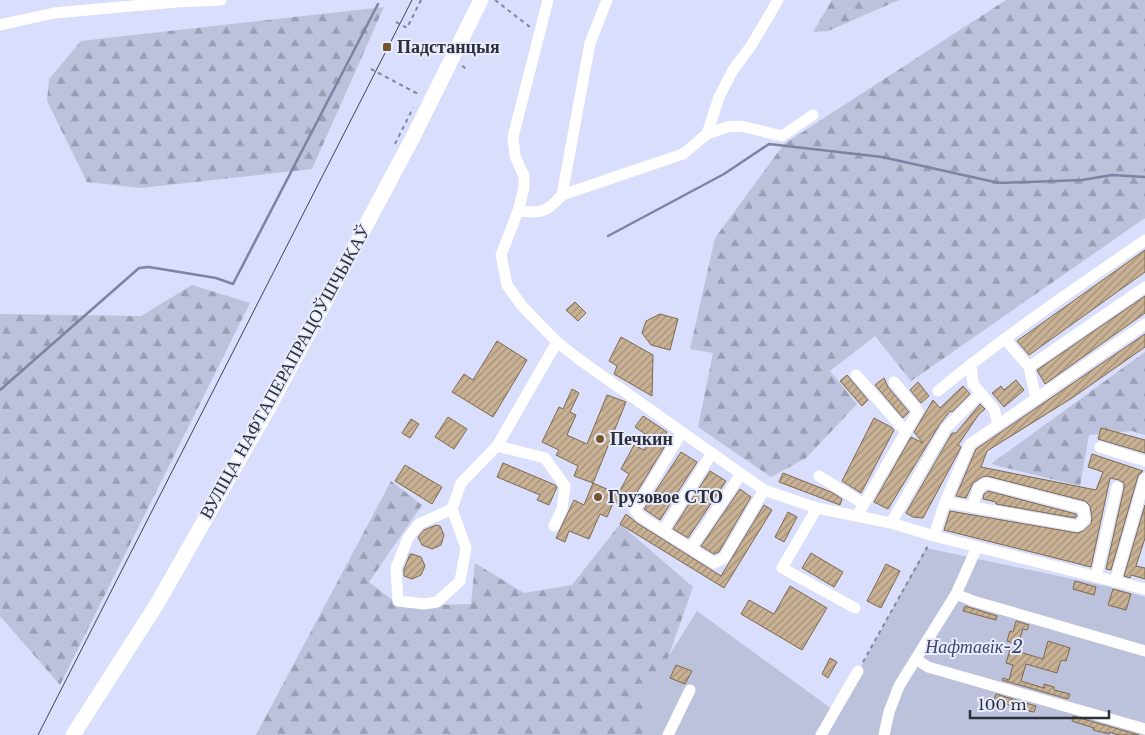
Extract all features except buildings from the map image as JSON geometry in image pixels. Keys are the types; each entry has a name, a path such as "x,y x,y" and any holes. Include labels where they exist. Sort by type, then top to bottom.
{"main road":[{"name":"ВУЛІЦА НАФТАПЕРАПРАЦОЎШЧЫКАЎ","path":"73,735 157,604 264,416 412,137 481,0"}],"street":[{"path":"0,24 54,13 221,0"},
{"path":"548,0 513,137 514,156 524,176 524,188 518,211 501,255 507,285 522,306 557,342 764,490 817,508 891,522 934,536 1145,589"},
{"path":"562,195 590,43 606,0"},
{"path":"707,134 719,97 732,70 751,46 778,0"},
{"path":"518,211 537,212 550,208 562,195 683,154 707,134 727,127 740,126 782,136 813,115"},
{"path":"938,391 1005,339 1145,240"},
{"path":"1029,367 1145,287"},
{"path":"934,536 945,502 970,444 1145,324"},
{"path":"1005,339 1029,367 1036,399"},
{"path":"452,509 419,524 408,538 396,568 398,601 424,604 437,602 460,581 466,548 452,509 461,483 497,446 557,342"},
{"path":"971,364 973,384 994,409 998,424"},
{"path":"856,375 906,432"},
{"path":"857,516 918,411 894,382"},
{"path":"891,522 946,428 980,394"},
{"path":"682,432 635,510 641,517 714,564 724,558 764,490"},
{"path":"497,446 545,458 565,486 562,509 554,526"},
{"path":"1100,448 1145,461"},
{"path":"663,531 712,453"},
{"path":"691,548 741,474"},
{"path":"819,476 864,504"},
{"path":"1114,582 1145,478"},
{"path":"945,502 972,507 1078,526 1085,519 1083,508 986,484 978,489 972,507"},
{"path":"1096,577 1118,488"},
{"path":"817,508 782,568 855,608"},
{"path":"886,734 889,712 900,686 956,594 977,547"},
{"path":"956,594 973,601 1145,651"},
{"path":"916,659 928,667 1145,729"},
{"path":"821,735 858,670"},
{"path":"668,735 690,690"}],"path":[{"path":"396,22 407,28 421,0"},
{"path":"494,0 540,35"},
{"path":"372,69 420,94 394,146"},
{"path":"858,670 934,536"}],"green space":[{"path":"832,0 899,0 828,31 813,32"},
{"path":"1006,0 1145,0 1145,218 911,381 875,336 830,371 857,404 806,458 771,477 698,427 713,353 690,349 715,238 784,144"},
{"path":"384,7 312,169 141,188 87,182 47,101 49,79 81,41"},
{"path":"192,285 250,303 60,685 0,616 0,314 141,316"},
{"path":"1145,352 1145,435 1132,431 1089,435 1080,486 991,464"},
{"path":"391,481 422,505 369,582 400,606 471,604 475,563 524,593 572,585 620,524 693,587 670,652 656,735 256,735"},
{"name":"Нафтавік-2","path":"926,548 1110,587 1145,597 1145,735 643,735 648,689 697,611 836,712"}],"waterway":[{"path":"0,390 139,268 149,267 216,278 233,284 378,4"},
{"path":"608,236 724,174 769,144 882,157 999,183 1082,180 1112,175 1145,177"}],"tram line":[{"path":"38,735 412,0"}],"place":[{"name":"Падстанцыя","path":"387,47"},
{"name":"Печкин","path":"600,439"},
{"name":"Грузовое СТО","path":"598,497"}]}
